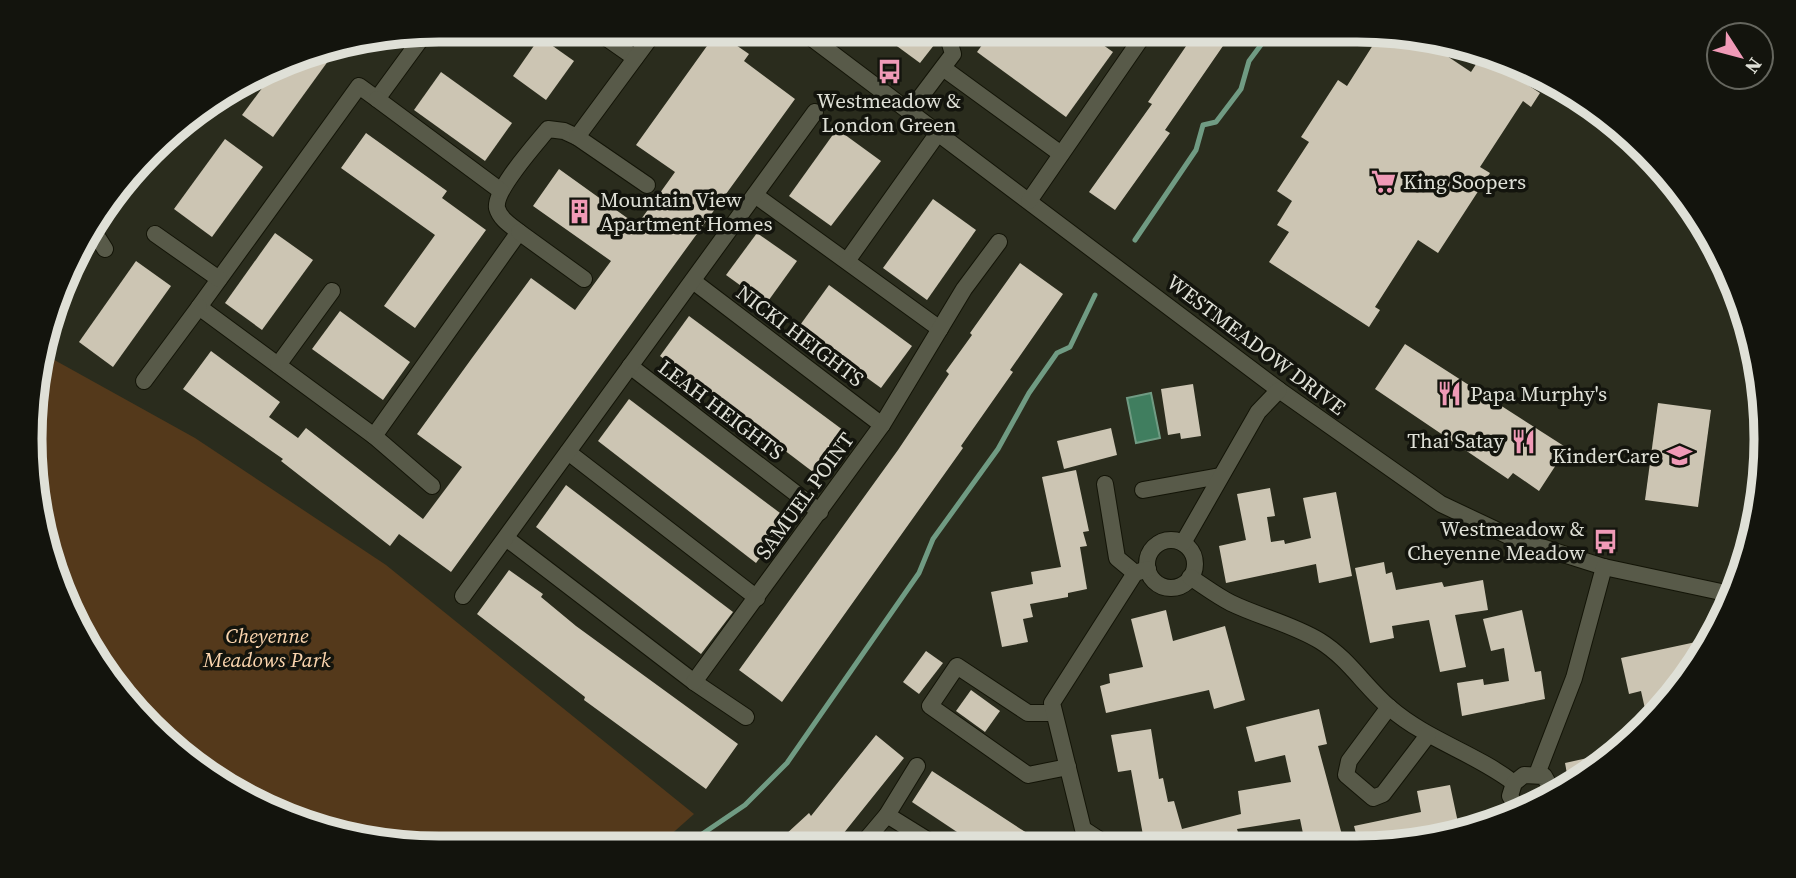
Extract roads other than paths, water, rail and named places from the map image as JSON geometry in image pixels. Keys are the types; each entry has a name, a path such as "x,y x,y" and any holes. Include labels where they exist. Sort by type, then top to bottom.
{"street":[{"path":"612,42 635,58"},
{"path":"578,137 647,42"},
{"name":"WESTMEADOW DRIVE","path":"817,42 1279,390 1411,486 1473,522 1604,567 1724,592"},
{"path":"909,111 953,54 950,42"},
{"path":"1030,201 1138,42"},
{"path":"377,99 418,43"},
{"path":"943,68 1061,154"},
{"path":"144,381 359,86 501,191"},
{"path":"463,596 816,112"},
{"path":"584,279 502,219 496,205 501,191 548,129 564,131 578,137 647,185"},
{"path":"847,261 939,133"},
{"path":"755,195 940,329"},
{"path":"374,436 519,232"},
{"path":"155,234 219,279"},
{"path":"97,237 105,249"},
{"name":"SAMUEL POINT","path":"694,682 882,425 964,289 999,242"},
{"name":"NICKI HEIGHTS","path":"693,281 882,425"},
{"path":"278,365 332,290"},
{"path":"199,307 374,436 432,486"},
{"name":"LEAH HEIGHTS","path":"630,366 820,512"},
{"path":"1183,543 1258,412 1279,390"},
{"path":"568,452 757,598"},
{"path":"1143,489 1220,476"},
{"path":"1094,836 1083,829 1052,703 1141,571 1156,544 1171,539 1183,543 1194,558 1190,577 1182,585 1166,587 1141,571 1117,558 1105,484"},
{"path":"506,538 694,682 746,717"},
{"path":"1537,774 1574,678 1604,567"},
{"path":"1190,577 1231,603 1295,627 1320,641 1344,658 1389,707 1428,736 1493,769 1514,783"},
{"path":"1054,713 1028,713 957,666 930,706 1028,775 1068,767"},
{"path":"1389,707 1349,761 1346,775 1352,783 1373,797 1383,794 1428,736"},
{"path":"869,836 887,815 917,766"},
{"path":"1514,804 1510,796 1514,783 1524,775 1537,774 1549,781 1551,785"},
{"path":"887,815 921,836"}],"waterway":[{"path":"1135,240 1196,150 1203,125 1216,122 1241,89 1249,61 1263,42"},
{"path":"699,836 745,805 787,763 919,573 933,539 998,449 1029,393 1057,353 1070,347 1095,295"}],"place":[{"name":"Westmeadow & London Green","path":"889,72"},
{"name":"King Soopers","path":"1383,182"},
{"name":"Mountain View Apartment Homes","path":"580,212"},
{"name":"Papa Murphy's","path":"1450,394"},
{"name":"Thai Satay","path":"1524,441"},
{"name":"KinderCare","path":"1680,456"},
{"name":"Westmeadow & Cheyenne Meadow","path":"1605,541"}],"park label":[{"name":"Cheyenne Meadows Park","path":"267,648"}]}
